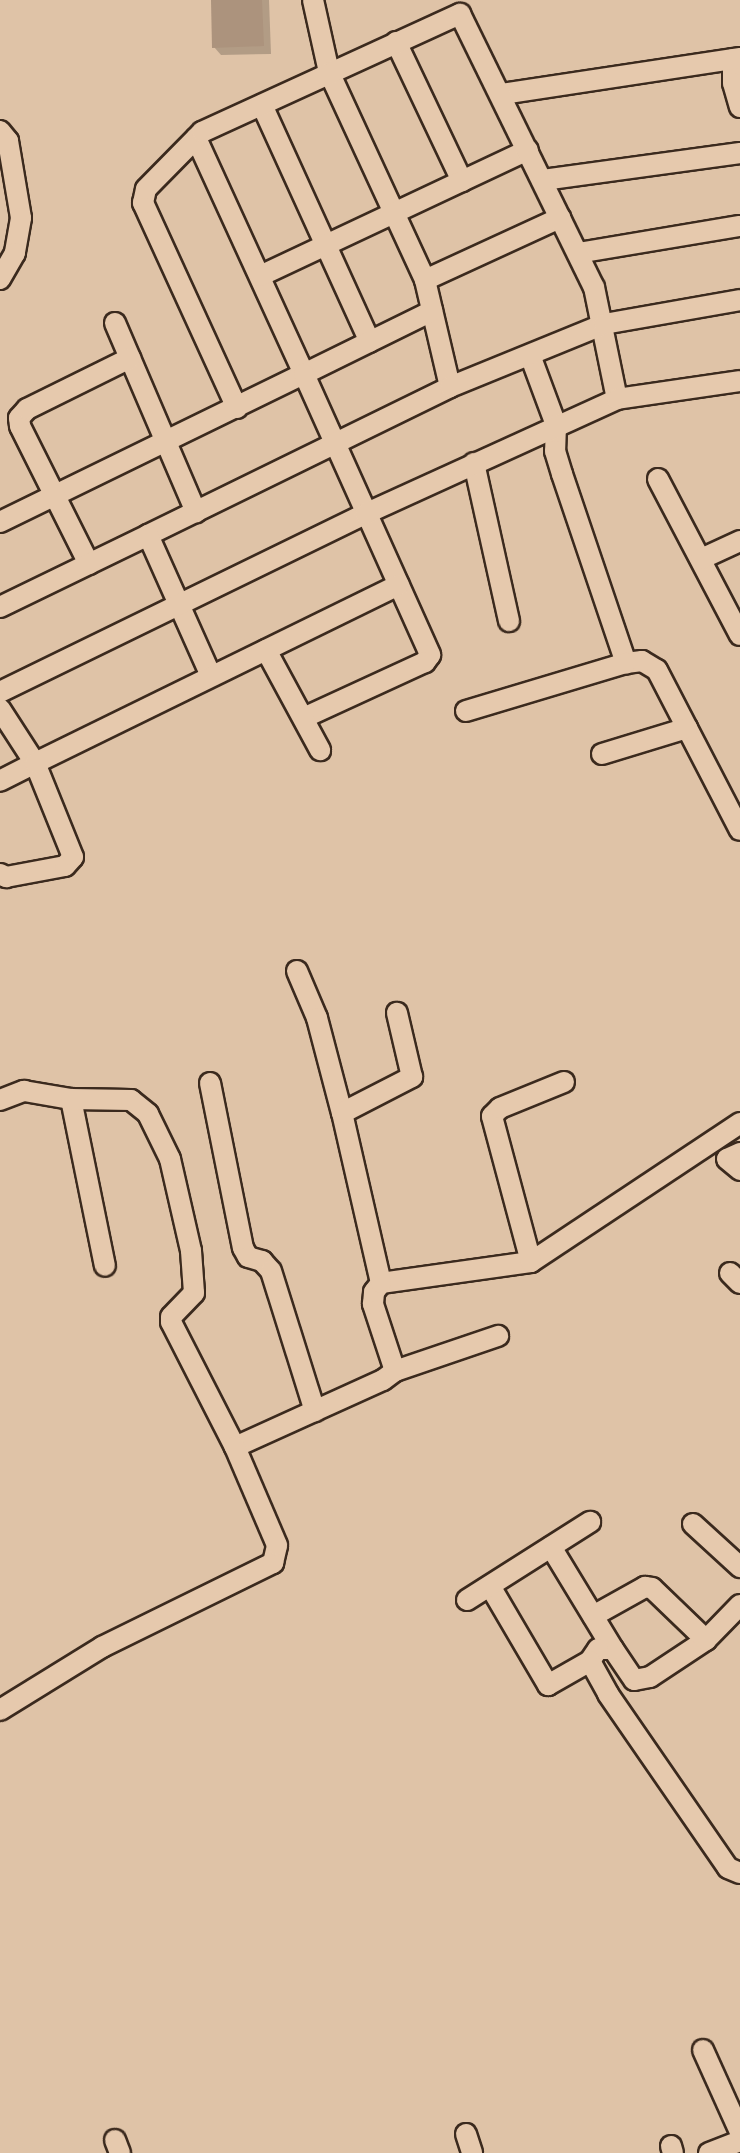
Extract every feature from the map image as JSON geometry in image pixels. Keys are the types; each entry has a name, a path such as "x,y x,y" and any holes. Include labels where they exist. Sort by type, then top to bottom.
{"street":[{"path":"313,0 329,72 426,280 450,387"},
{"path":"237,408 143,203 146,189 202,132 460,14 502,94 578,253 604,324 617,399"},
{"path":"396,42 462,181"},
{"path":"502,94 737,58 733,83 740,107"},
{"path":"262,105 327,243 370,342"},
{"path":"0,131 8,141 21,218 15,253 0,279"},
{"path":"196,138 430,655 425,662 303,718"},
{"path":"260,276 528,150"},
{"path":"543,180 740,153"},
{"path":"426,280 560,218"},
{"path":"578,253 740,226"},
{"path":"0,607 450,387 604,324 740,300"},
{"path":"0,522 432,311"},
{"path":"115,323 196,512"},
{"path":"530,355 556,425 555,451 562,474 626,663"},
{"path":"89,564 20,426 19,418 27,409 130,358"},
{"path":"0,692 178,607 365,513 617,399 740,381"},
{"path":"474,463 509,621"},
{"path":"658,479 740,635"},
{"path":"148,535 178,607 211,676"},
{"path":"701,559 740,541"},
{"path":"0,782 399,585"},
{"path":"266,650 320,750"},
{"path":"466,711 626,663 642,661 657,670 740,830"},
{"path":"0,709 35,763 73,857 65,866 6,878 0,874"},
{"path":"602,754 687,728"},
{"path":"297,971 317,1018 342,1113 381,1283"},
{"path":"342,1113 412,1077 397,1013"},
{"path":"531,1262 492,1116 500,1108 564,1082"},
{"path":"210,1083 243,1248 248,1257 262,1262 271,1271 315,1411"},
{"path":"0,1100 24,1091 71,1099 130,1100 148,1114 159,1134 183,1207 195,1288 171,1317 171,1322 235,1448 277,1545 273,1563 102,1647 0,1710"},
{"path":"71,1099 105,1266"},
{"path":"395,1371 373,1304 374,1292 381,1283 531,1262 740,1123"},
{"path":"740,1153 727,1159 740,1170"},
{"path":"235,1448 395,1371 498,1336"},
{"path":"467,1600 590,1522"},
{"path":"693,1524 740,1567"},
{"path":"551,1547 634,1680 650,1677 706,1640 740,1605"},
{"path":"490,1586 548,1685 590,1661 598,1649 613,1649"},
{"path":"593,1616 645,1587 652,1588 706,1640"},
{"path":"590,1661 608,1694 728,1868 740,1873"},
{"path":"703,2050 740,2132"},
{"path":"709,2153 740,2140"}],"building":[{"path":"211,0 262,0 264,46 212,48"}]}
